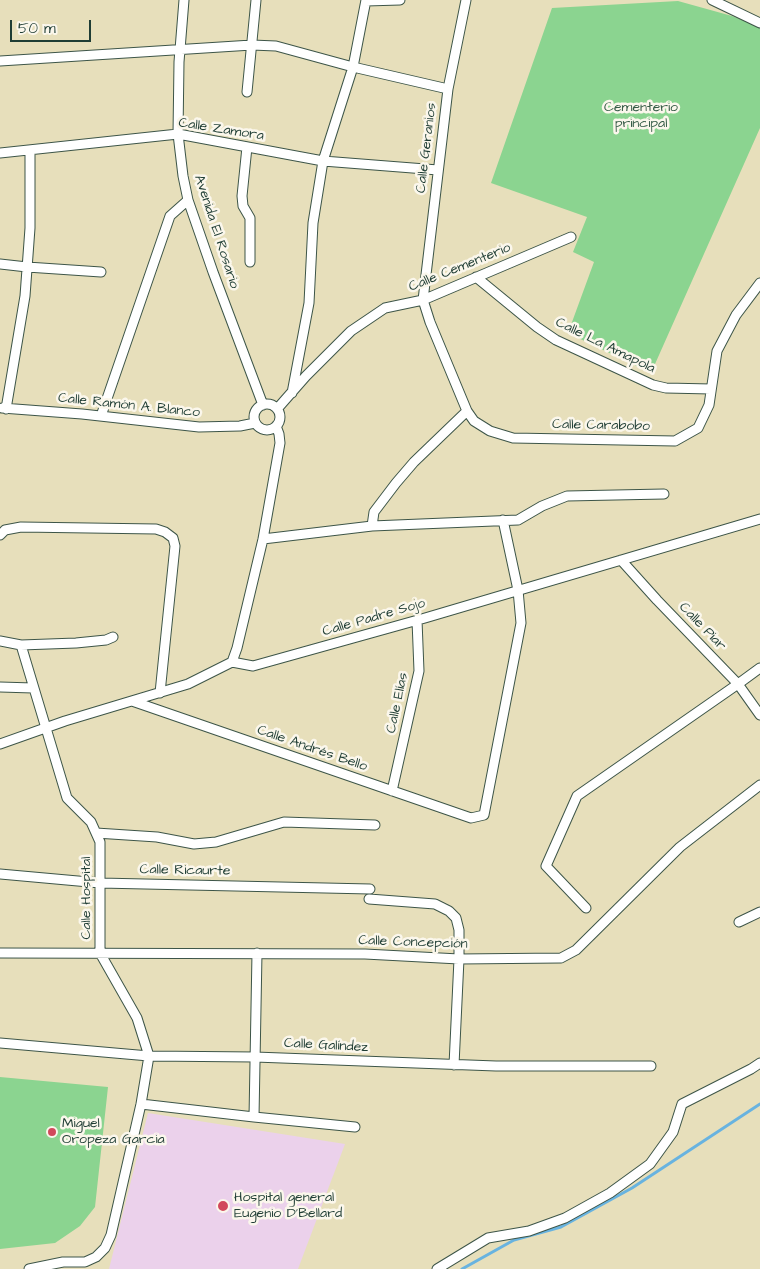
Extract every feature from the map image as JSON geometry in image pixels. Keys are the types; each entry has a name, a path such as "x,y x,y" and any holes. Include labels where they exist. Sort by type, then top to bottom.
{"street":[{"name":"Avenida El Rosario","path":"182,0 179,50 178,134 188,200 263,405"},
{"path":"247,92 256,0"},
{"path":"292,393 309,303 312,224 323,161 353,68 366,0 400,0"},
{"name":"Calle Geranios","path":"423,300 448,89 466,0"},
{"path":"712,0 760,23"},
{"path":"0,62 252,45 276,46 353,68 448,89"},
{"name":"Calle Zamora","path":"0,153 178,134 323,161 438,170"},
{"path":"247,147 242,196 243,206 250,218 250,262"},
{"path":"3,408 25,296 30,228 30,151"},
{"path":"101,416 170,216 188,200"},
{"name":"Calle Cementerio","path":"277,409 306,376 351,331 385,308 423,300 571,237"},
{"path":"0,264 27,268 101,272"},
{"name":"Calle La Amapola","path":"476,277 537,327 556,340 653,385 666,388 711,389"},
{"name":"Calle Carabobo","path":"423,300 430,322 468,411 474,421 490,430 513,438 675,441 698,428 709,405 717,351 736,315 760,283"},
{"path":"263,405 271,405 277,409 280,419 276,426 270,430 259,428 255,423 255,411 263,405"},
{"name":"Calle Ramón A. Blanco","path":"3,408 199,427 240,426 255,423"},
{"path":"372,526 374,512 396,482 414,462 468,411"},
{"path":"0,744 45,728 188,684 232,662 263,539 280,443 276,426"},
{"path":"263,539 372,526 518,520 542,506 567,496 664,494"},
{"name":"Calle Padre Sojo","path":"232,662 253,666 418,620 760,519"},
{"path":"503,520 518,590"},
{"path":"0,534 4,530 21,527 156,529 165,532 173,538 175,546 160,693"},
{"name":"Calle Piar","path":"621,560 738,684 760,715"},
{"name":"Calle Andrés Bello","path":"132,701 471,818 484,815 521,623 518,590"},
{"name":"Calle Elías","path":"392,791 419,671 418,620"},
{"path":"0,641 21,645 76,643 106,640 112,637"},
{"name":"Calle Hospital","path":"21,645 67,798 91,822 100,842 100,953 137,1018 149,1056 142,1104 111,1235 105,1248 85,1265"},
{"path":"586,908 546,866 577,796 760,668"},
{"path":"0,687 33,688"},
{"name":"Calle Concepción","path":"0,954 257,953 364,954 459,959 561,958 576,950 680,847 760,786"},
{"path":"96,833 157,836 194,844 216,842 284,822 375,825"},
{"name":"Calle Ricaurte","path":"0,874 100,883 370,894 436,904 449,911 456,918 459,930 454,1065"},
{"path":"739,922 760,912"},
{"path":"254,1117 257,953"},
{"name":"Calle Galíndez","path":"0,1043 149,1056 255,1057 454,1065 651,1066"},
{"path":"437,1269 488,1238 529,1231 565,1218 610,1193 650,1164 673,1132 682,1104 751,1070 760,1063"},
{"path":"142,1104 355,1127"},
{"path":"29,1269 63,1262 85,1265"}],"shaded area":[{"name":"Hospital general Eugenio D'Bellard","path":"148,1113 345,1144 298,1269 109,1269"}],"green space":[{"name":"Cementerio principal","path":"678,1 732,16 760,27 760,128 651,373 568,333 594,262 573,252 587,217 491,183 552,8"},
{"name":"Miguel Oropeza Garcia","path":"0,1077 108,1087 95,1207 80,1226 55,1243 0,1249"}],"waterway":[{"path":"462,1269 514,1240 561,1227 632,1188 760,1104"}],"place":[{"name":"Miguel Oropeza Garcia","path":"52,1132"},
{"name":"Hospital general Eugenio D'Bellard","path":"223,1206"}]}
